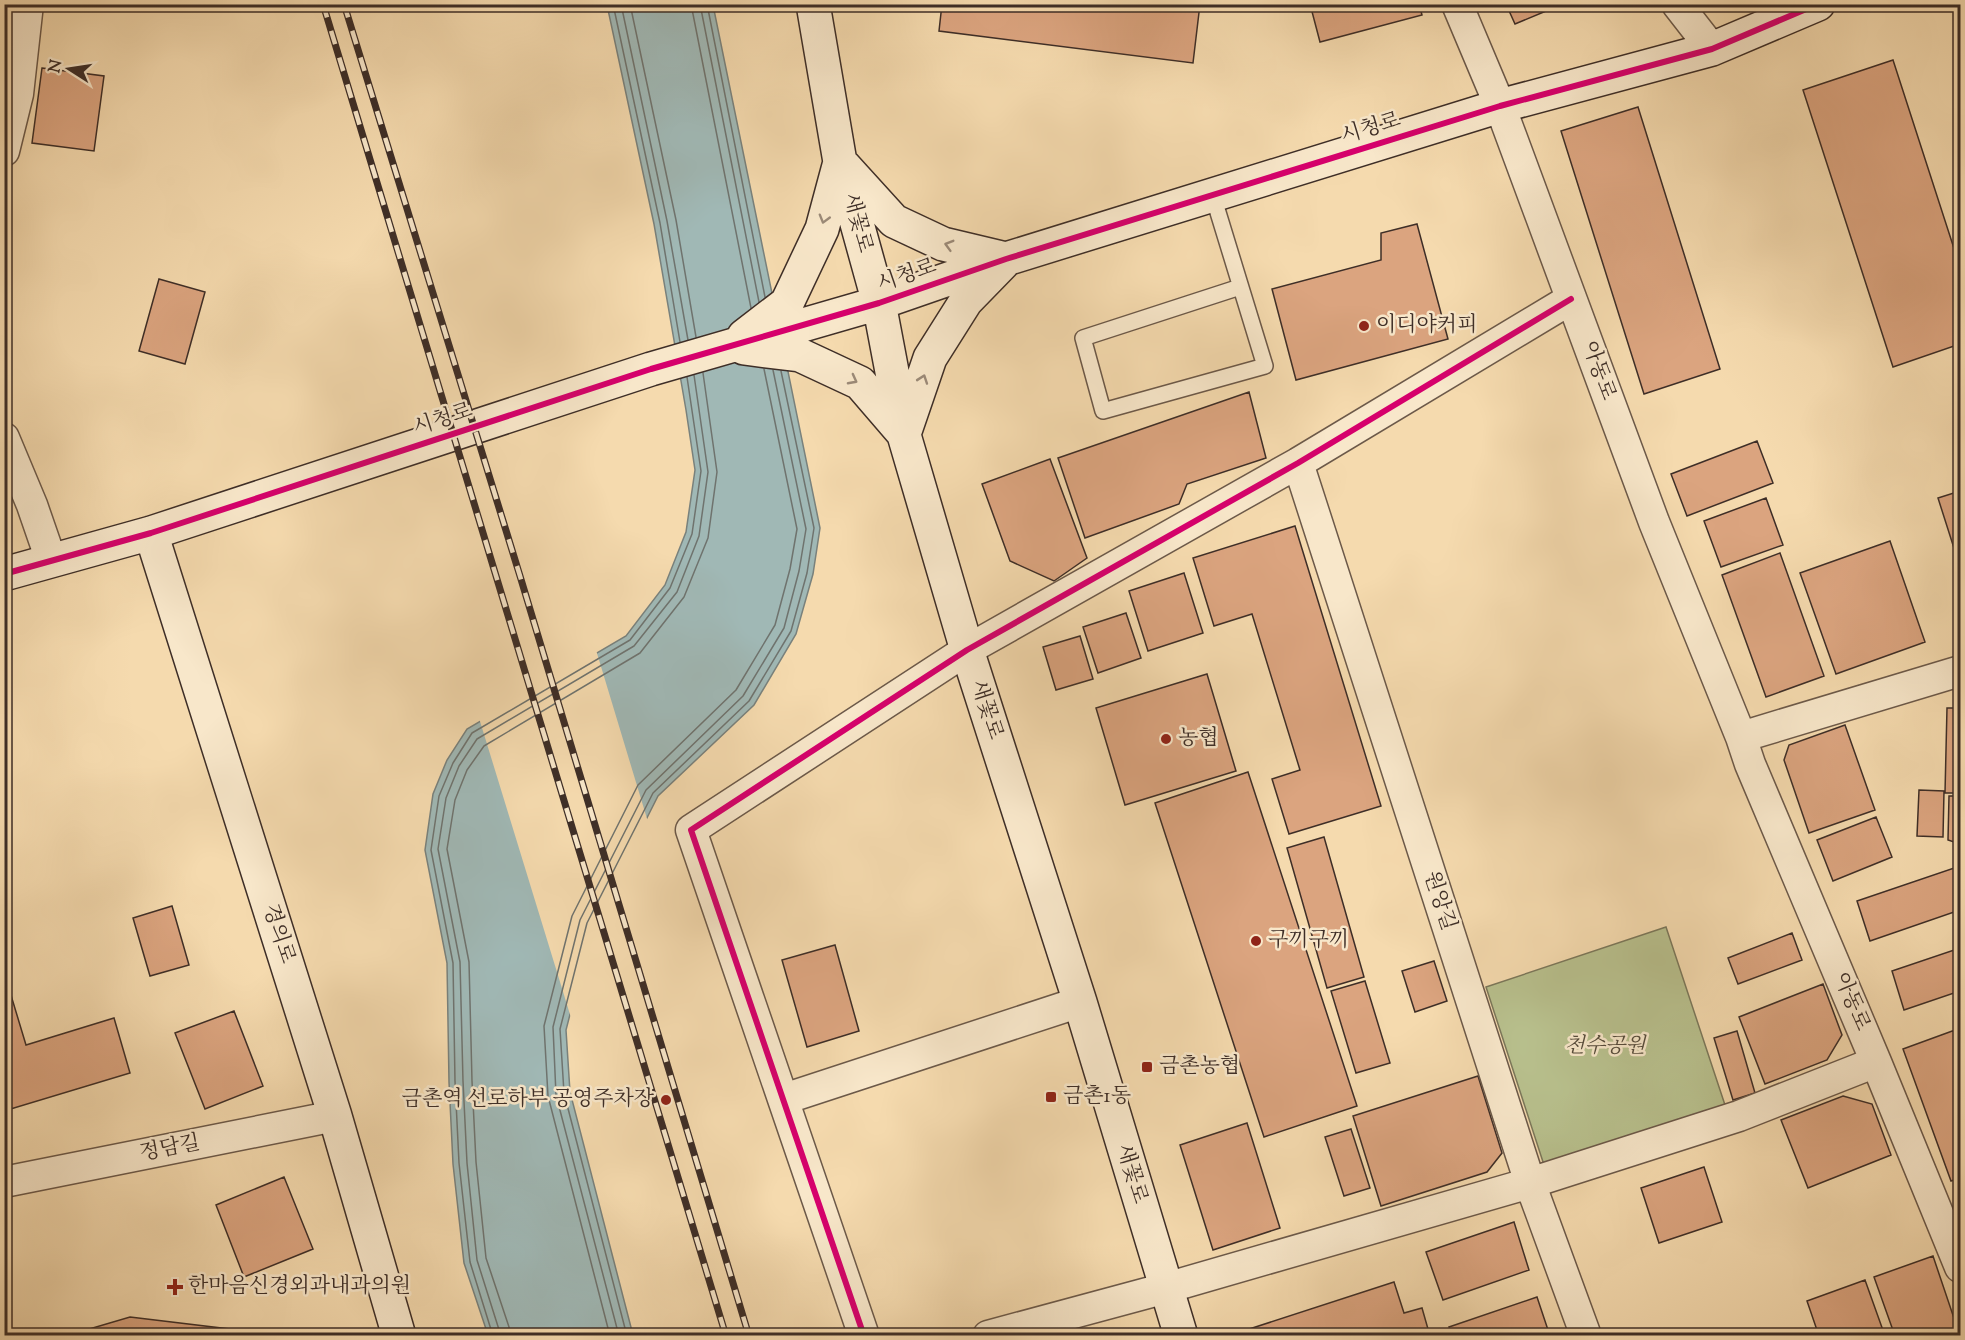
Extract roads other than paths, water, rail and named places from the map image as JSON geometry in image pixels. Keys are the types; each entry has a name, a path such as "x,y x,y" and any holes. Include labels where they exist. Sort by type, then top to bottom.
{"street":[{"path":"4,151 18,94 28,4"},
{"name":"새꽃로","path":"813,4 840,162 879,303 904,435 967,650 1080,1002 1181,1335"},
{"name":"아동로","path":"1457,4 1500,106 1654,522 1750,764 1960,1267"},
{"path":"1677,4 1712,49"},
{"name":"시청로","path":"4,574 151,533 651,369 879,303 1006,259 1500,106 1712,49 1818,4"},
{"path":"840,162 894,221 943,244 1006,259"},
{"path":"840,162 794,329 860,383 904,435"},
{"path":"904,435 930,358 966,301 1006,259"},
{"path":"864,1335 691,830 967,650 1298,463 1571,299"},
{"path":"4,438 32,505 51,560"},
{"name":"원앙길","path":"1298,463 1530,1183 1586,1335"},
{"name":"경의로","path":"151,533 336,1116 399,1335"},
{"path":"1741,737 1960,671"},
{"path":"784,1099 1080,1002"},
{"path":"988,1335 1166,1288 1530,1183 1739,1116 1876,1062"},
{"name":"정담길","path":"4,1182 336,1116"}],"lane":[{"path":"1213,196 1264,366 1103,411 1083,338 1240,287"}],"water":[{"path":"607,5 713,5 820,528 813,574 796,634 754,705 658,796 593,925 566,1030 570,1092 633,1335 488,1335 464,1263 453,1164 447,963 425,850 433,794 447,760 467,729 626,636 665,585 686,532 695,470 654,224"}],"railway":[{"path":"323,4 726,1336"},
{"path":"344,4 520,576 749,1336"}],"place":[{"name":"이디야커피","path":"1364,326"},
{"name":"농협","path":"1166,739"},
{"name":"구끼구끼","path":"1256,941"},
{"name":"금촌농협","path":"1147,1067"},
{"name":"금촌1동","path":"1051,1097"},
{"name":"금촌역 선로하부 공영주차장","path":"666,1100"},
{"name":"한마음신경외과내과의원","path":"175,1287"}],"park label":[{"name":"천수공원","path":"1605,1047"}]}
